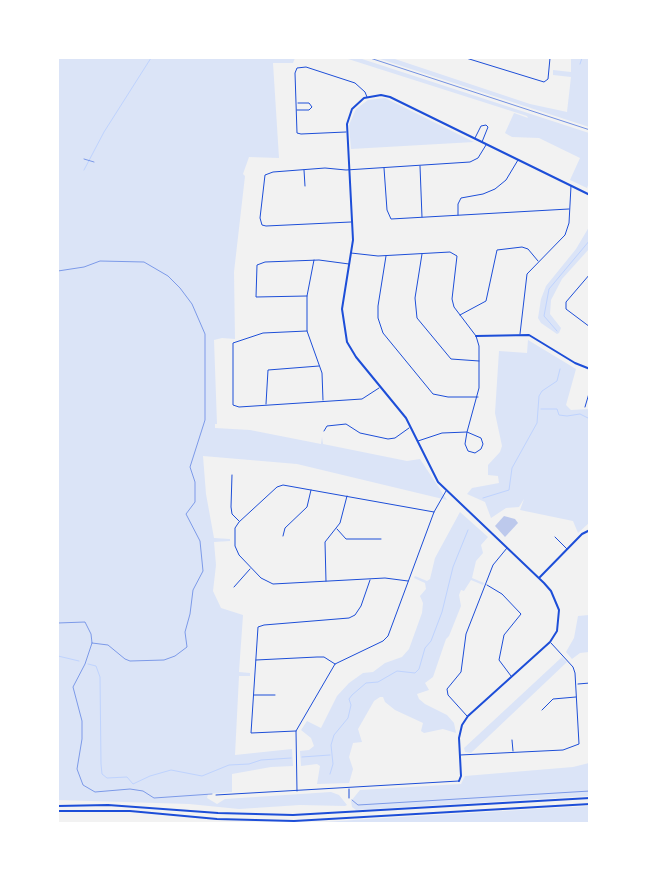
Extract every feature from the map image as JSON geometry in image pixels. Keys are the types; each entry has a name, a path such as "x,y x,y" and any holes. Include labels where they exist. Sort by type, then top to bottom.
{"street":[{"path":"466,58 544,82 548,79 550,58"},
{"path":"347,132 299,133 296,129 295,72 297,68 302,66 355,83 365,92 367,97"},
{"path":"216,795 459,781 461,776 460,732 468,716 550,642 557,631 559,610 551,591 447,490 432,473 411,426 356,357 346,336 342,309 353,240 347,132 352,109 367,97 381,95 390,97 590,195"},
{"path":"296,103 309,103 312,107 309,110 296,110"},
{"path":"475,139 481,126 486,125 488,129 482,142"},
{"path":"351,222 266,226 262,224 260,218 265,175 273,172 304,170 349,170 470,162 478,158 486,145"},
{"path":"458,216 458,204 461,198 483,194 495,189 506,180 518,160"},
{"path":"420,166 422,217"},
{"path":"384,168 388,216 395,219 569,209"},
{"path":"304,170 305,186"},
{"path":"520,334 520,318 527,274 562,241 569,223 571,186"},
{"path":"460,315 486,301 497,250 522,247 528,249 539,262"},
{"path":"351,253 386,256 450,252 457,256 452,300 460,315 476,336 479,346 478,397 467,432 466,448 472,452 478,451 482,447 482,440 467,432 442,433 418,441"},
{"path":"422,253 415,298 417,318 451,359 479,361"},
{"path":"386,256 378,306 378,318 383,333 433,394 448,398 478,397"},
{"path":"307,296 256,297 257,265 265,262 314,260 349,264"},
{"path":"314,260 307,296 307,331 322,373 323,401"},
{"path":"589,327 570,314 566,308 566,302 590,274"},
{"path":"307,331 262,333 233,343 233,405 266,405 366,398 380,387"},
{"path":"476,336 529,335 590,370"},
{"path":"266,405 268,370 319,366"},
{"path":"585,406 590,390"},
{"path":"324,431 327,426 346,424 360,434 388,439 395,438 411,426"},
{"path":"232,475 232,514 239,522"},
{"path":"408,582 385,578 273,584 267,582 239,555 234,546 234,533 239,522 277,487 290,485 434,512"},
{"path":"283,536 285,528 307,507 312,489"},
{"path":"297,791 296,731 335,664 388,636 434,512 447,490"},
{"path":"326,582 324,542 336,529 342,517 347,496"},
{"path":"336,529 346,539 381,538"},
{"path":"539,578 590,530"},
{"path":"555,537 567,550"},
{"path":"468,716 448,695 447,689 461,672 466,634 493,565 507,548"},
{"path":"234,587 251,568"},
{"path":"296,731 251,733 258,627 349,618 355,615 362,606 370,580"},
{"path":"486,585 502,594 521,614 504,635 499,660 511,676"},
{"path":"460,755 563,750 576,747 580,738 577,684 572,666 550,642"},
{"path":"255,660 324,657 335,664"},
{"path":"577,684 590,683"},
{"path":"254,695 275,695"},
{"path":"542,710 553,699 577,697"},
{"path":"512,740 513,752"},
{"path":"349,788 349,798"},
{"path":"58,806 108,805 223,814 293,815 590,798"},
{"path":"58,811 130,811 217,819 294,821 590,804"}],"path":[{"path":"84,159 94,162"},
{"path":"58,271 108,260 144,262 168,276 180,288 192,304 205,334 206,420 190,467 194,482 194,503 186,514 200,541 203,574 193,590 190,614 184,633 187,648 175,656 164,660 130,661 108,645 92,643"},
{"path":"58,623 85,622 91,634 92,643 83,669 73,688 82,721 82,739 77,772 82,785 95,792 128,789 142,791 154,798 216,795"},
{"path":"349,798 358,805 590,791"}],"shaded area":[{"path":"58,58 295,58 293,63 273,63 279,158 249,157 243,174 245,176 234,272 235,339 222,338 214,340 217,424 215,424 215,428 250,430 321,444 322,437 323,444 407,461 420,459 447,500 297,464 203,456 206,494 214,538 230,539 230,541 214,542 216,565 213,591 221,608 243,615 239,672 250,673 250,676 239,676 235,755 292,749 293,766 271,767 232,774 232,792 208,794 207,798 217,804 225,799 331,792 339,795 347,805 345,806 300,805 239,809 189,804 58,800"},
{"path":"345,58 359,58 589,133 589,182 587,188 570,180 580,158 539,138 512,137 505,133 514,113 528,118 527,116"},
{"path":"377,58 396,58 530,104 567,112 571,77 553,75 553,70 571,72 571,58 589,58 589,127"},
{"path":"385,98 474,142 351,149 349,125 356,109 368,100"},
{"path":"589,227 589,249 562,279 551,300 550,314 561,328 557,334 541,323 538,318 541,299 546,286 576,249"},
{"path":"528,340 576,369 566,405 571,410 589,409 589,523 578,533 573,521 520,510 524,499 519,507 506,508 491,518 485,502 467,494 472,488 499,483 498,476 488,475 488,465 500,452 502,446 495,413 499,351 527,353"},
{"path":"460,512 488,537 481,545 483,553 476,561 472,578 484,583 483,585 471,580 464,591 461,590 459,595 461,606 446,639 433,677 425,683 429,690 417,694 419,699 425,704 447,715 454,723 456,733 443,729 424,733 421,731 423,723 395,710 385,702 383,697 380,697 374,701 358,729 362,742 353,743 349,757 353,769 349,783 317,784 320,766 317,764 301,766 300,751 309,750 314,746 311,738 301,730 307,721 321,728 337,696 349,683 363,673 373,672 385,663 402,657 409,649 422,613 423,603 420,596 426,589 425,583 414,578 415,576 427,581 430,579 435,558"},
{"path":"589,615 589,652 580,653 572,659 566,652 574,638 578,616"},
{"path":"562,657 567,662 471,753 465,752 464,748"},
{"path":"589,763 589,796 356,810 352,807 351,801 360,790 461,784 465,776 573,767"},
{"path":"589,806 589,823 310,823 368,819"}],"building":[{"path":"504,516 515,519 518,523 505,537 495,526"}],"waterway":[{"path":"84,170 104,132 151,58"},
{"path":"580,64 582,58"},
{"path":"557,331 544,316 549,289 590,240"},
{"path":"483,498 509,490 512,468 537,423 539,396 542,391 557,381 560,369"},
{"path":"541,409 557,409 559,415 580,414 590,419"},
{"path":"330,774 333,764 331,745 334,735 348,718 351,705 349,699 352,695 366,683 378,682 397,671 415,673 419,669 425,648 431,641 442,612 453,567 468,530"},
{"path":"58,656 79,661"},
{"path":"88,664 96,666 100,677 101,764 102,774 107,778 127,777 133,784 150,776 171,770 202,776 229,765 291,758"},
{"path":"302,757 330,755"}],"railway":[{"path":"370,58 590,130"}]}
